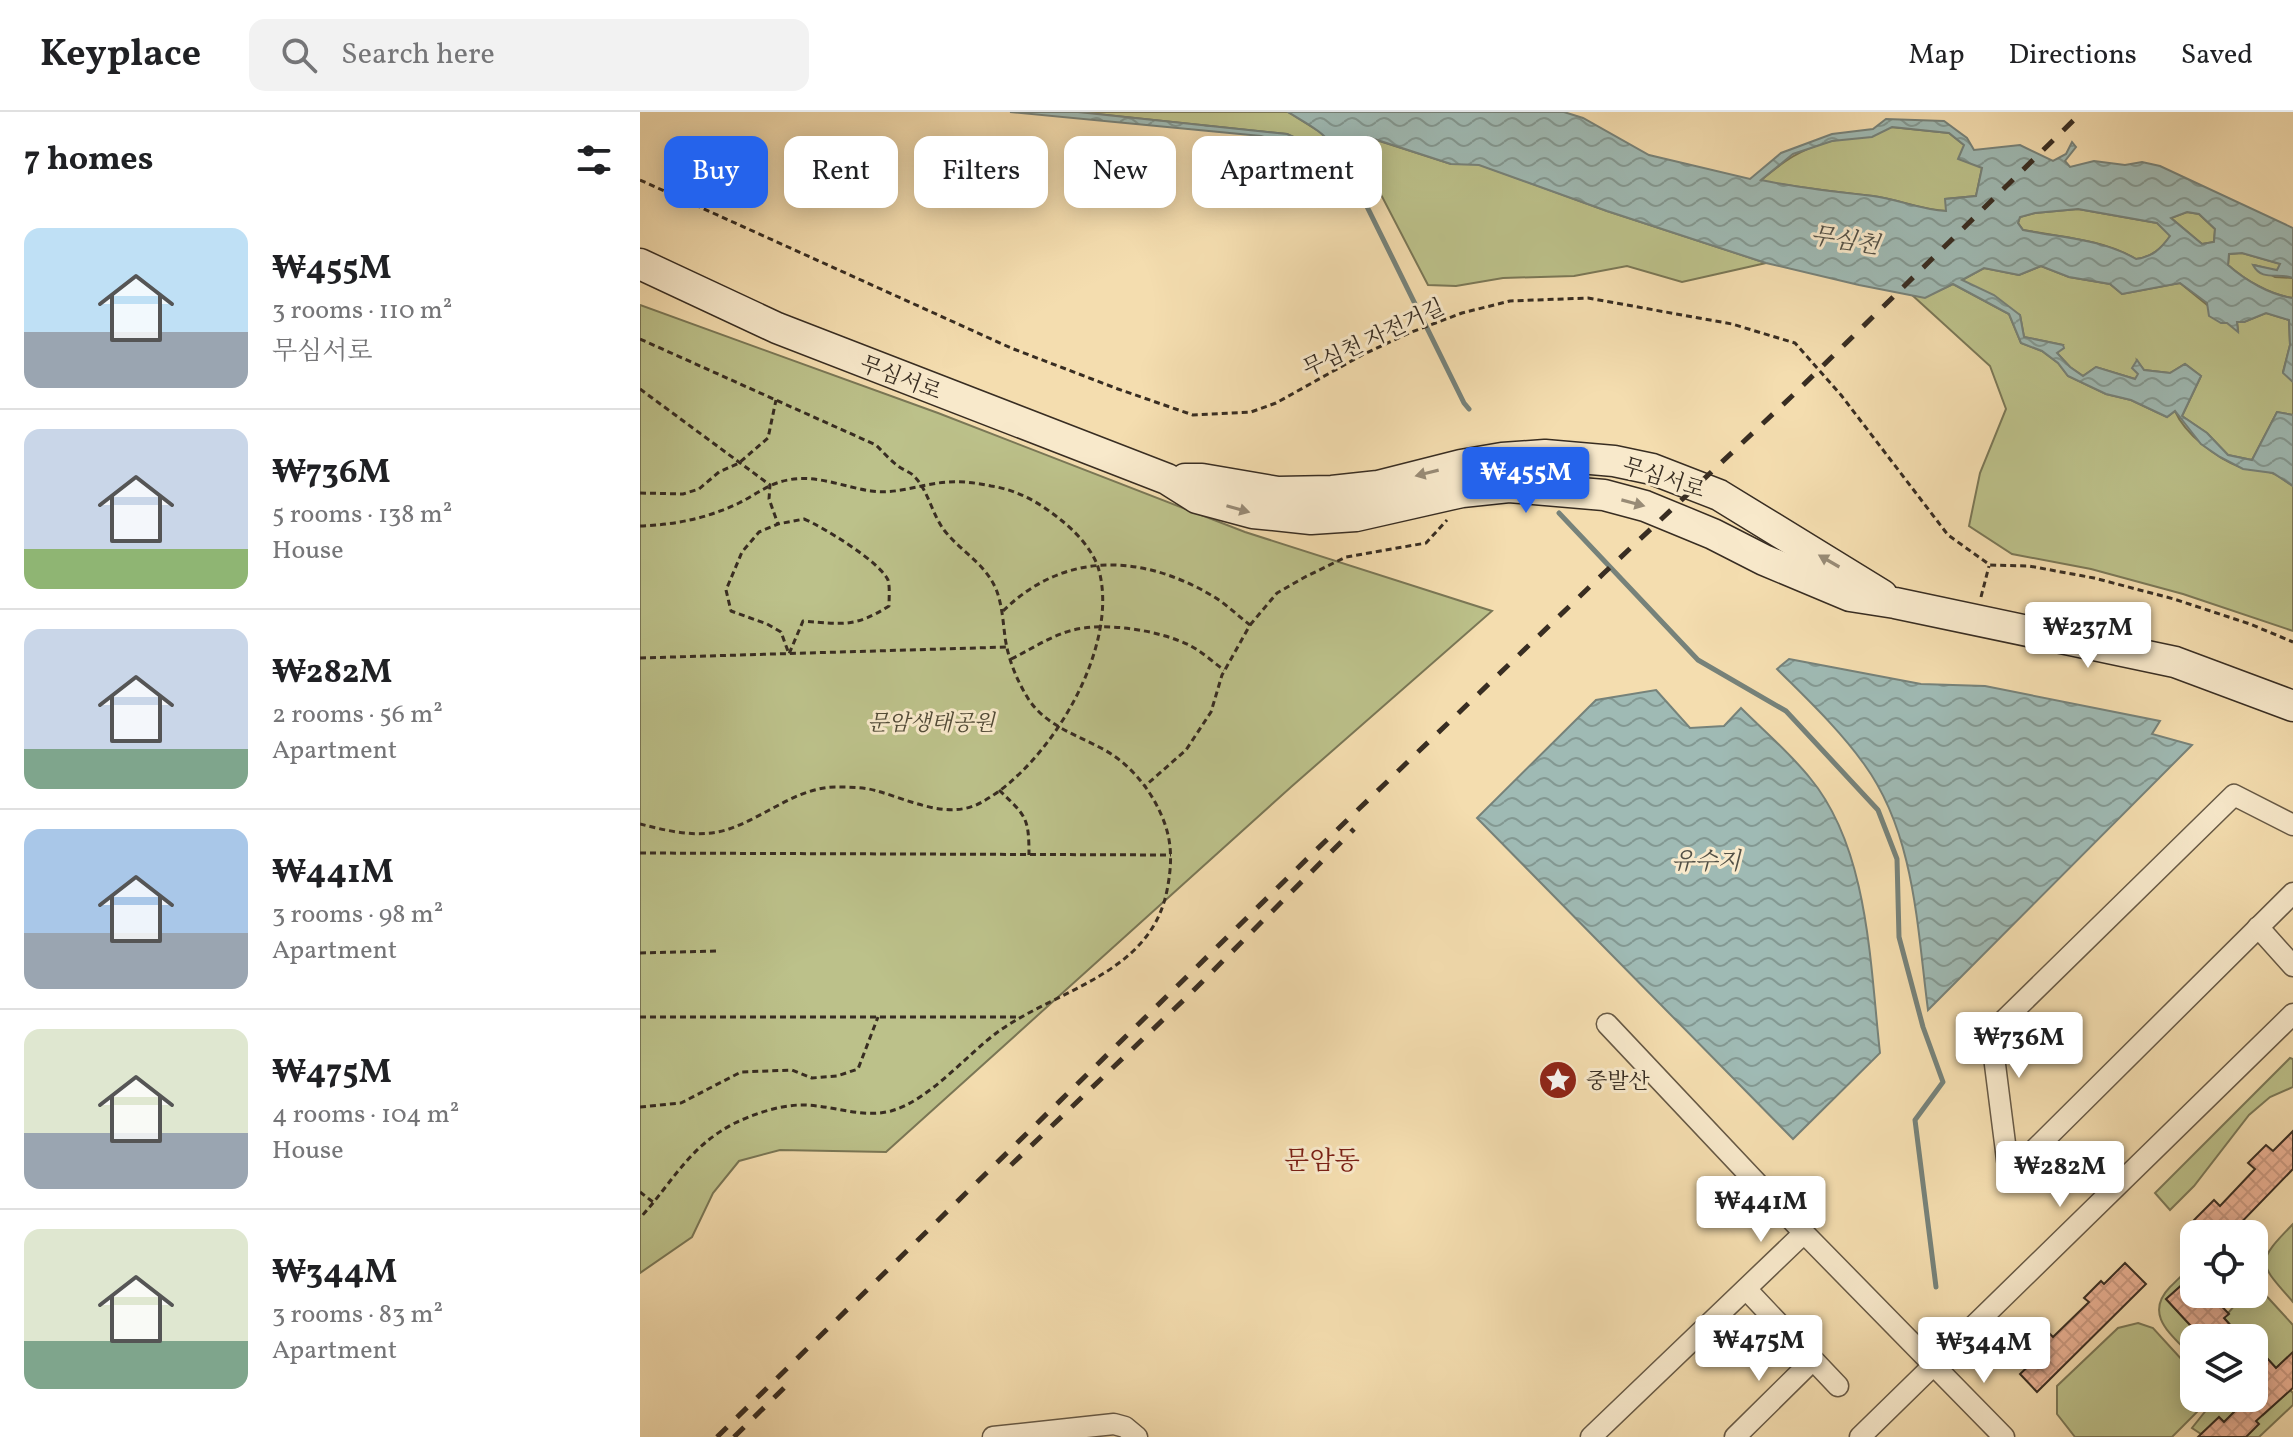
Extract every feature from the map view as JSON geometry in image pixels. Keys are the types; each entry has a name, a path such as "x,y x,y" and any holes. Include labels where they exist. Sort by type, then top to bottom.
{"street":[{"name":"무심서로","path":"640,264 777,328 1167,479 1197,498 1239,510 1311,519 1356,516 1462,492 1509,487 1604,495 1645,506 1850,596 2175,662 2293,706"},
{"path":"2293,825 2234,795 1991,1033 2009,1175 2293,893"},
{"path":"2258,927 2293,966"},
{"path":"1860,1437 2293,1014"},
{"path":"1607,1024 1804,1233 2004,1437"},
{"path":"1591,1437 1804,1233"},
{"path":"1746,1289 1838,1386"},
{"path":"1735,1437 1813,1360"},
{"path":"993,1437 1114,1424 1125,1427 1137,1437"}],"path":[{"name":"무심천 자전거길","path":"640,180 1011,348 1193,415 1251,412 1276,403 1348,362 1409,333 1462,313 1510,301 1588,298 1732,324 1795,343 1841,395 1948,535 1990,565"},
{"path":"640,339 876,445 914,476 944,530 988,572 1002,612 1016,677 1031,702 1059,727 1102,748 1123,763 1145,786 1162,815 1170,837 1171,855 1165,905 1153,929 1126,958 1094,981 1019,1017 911,1102 891,1111 866,1114 800,1105 755,1114 732,1124 711,1137 682,1163 640,1218"},
{"path":"640,389 770,485"},
{"path":"640,493 683,494 699,489 719,472 739,463 768,438 776,400"},
{"path":"640,526 716,514 770,485 804,478 874,491 897,491 950,482 971,483 1014,491 1068,526 1092,554 1101,591 1096,651 1059,727 1012,781 982,802 957,809 923,806 875,790 832,787 797,796 727,830 682,833 640,824"},
{"path":"770,485 769,499 778,524"},
{"path":"1145,786 1186,750 1211,712 1224,670 1250,625 1277,593 1346,557 1426,543 1453,513"},
{"path":"804,519 826,528 888,580 889,606 851,625 803,621 789,654 781,632 731,611 726,590 742,552 759,532 778,524 804,519"},
{"path":"1002,612 1028,589 1057,575 1096,564 1154,569 1213,596 1250,625"},
{"path":"1975,620 1990,565 2029,566 2094,578 2174,599 2293,642"},
{"path":"1011,659 1045,640 1072,630 1100,625 1156,635 1189,645 1224,670"},
{"path":"640,658 1008,647"},
{"path":"999,790 1026,817 1029,855"},
{"path":"640,853 1171,855"},
{"path":"640,953 716,951"},
{"path":"640,1017 1019,1017"},
{"path":"640,1107 681,1103 741,1072 792,1070 812,1078 837,1076 858,1069 878,1017"},
{"path":"640,1192 653,1202"}],"green space":[{"path":"1078,112 1288,112 1324,136"},
{"path":"1891,127 1949,133 1964,145 1982,168 1976,196 1946,199 1947,211 1882,197 1760,181 1810,148 1831,141 1875,134"},
{"path":"1382,142 1451,164 1478,164 1607,211 1766,263 1682,282 1627,266 1574,276 1503,278 1456,286 1428,285 1382,197"},
{"path":"2078,209 2157,223 2171,235 2156,252 2136,259 2095,243 2023,230 2018,223 2020,217 2035,213"},
{"path":"2187,212 2199,214 2215,229 2214,242 2202,244 2171,218"},
{"path":"2242,253 2281,264 2277,271 2254,265 2275,277 2293,278 2293,298 2258,286 2228,265 2229,254"},
{"path":"2041,266 2069,277 2110,284 2122,294 2180,283 2238,330 2237,322 2266,313 2289,320 2290,345 2283,372 2293,382 2293,415 2277,412 2252,460 2228,455 2207,433 2182,416 2201,376 2185,364 2170,373 2144,370 2137,361 2139,374 2135,379 2096,367 2083,376 2057,353 2063,345 2024,337 2020,315 1962,280 1984,268 2019,275"},
{"path":"1953,284 2009,314 2021,343 2042,351 2058,363 2068,376 2167,417 2175,411 2194,436 2221,458 2244,468 2275,474 2293,486 2293,631 2183,594 2091,569 2012,554 1969,526 1980,473 2006,409 1990,366 1912,295 1925,297"},
{"name":"문암생태공원","path":"640,305 938,413 1245,532 1492,611 1291,787 886,1152 780,1150 739,1161 713,1193 692,1237 640,1273"},
{"path":"2290,1058 2293,1059 2293,1087 2270,1097 2249,1115 2194,1186 2170,1210 2155,1193"},
{"path":"2293,1224 2293,1302 2268,1270 2268,1253"},
{"path":"2180,1277 2180,1286 2166,1299 2189,1324 2180,1324 2180,1344 2160,1316 2162,1297"},
{"path":"2268,1298 2293,1325 2293,1352 2276,1368 2268,1359 2268,1324 2229,1324 2224,1318 2232,1308 2268,1308"},
{"path":"2138,1323 2153,1328 2180,1358 2180,1412 2197,1412 2172,1437 2075,1437 2057,1414 2057,1386 2118,1328"},
{"path":"2290,1390 2293,1393 2293,1405 2259,1437 2246,1437 2243,1412 2260,1412 2263,1415"},
{"path":"2205,1412 2235,1412 2224,1422 2219,1418 2201,1434 2192,1428"}],"water":[{"path":"1010,112 1078,112 1291,136 1261,136"},
{"name":"무심천","path":"1288,112 1564,112 1583,118 1649,155 1750,179 1781,153 1832,134 1873,129 1886,119 1944,121 1967,138 1974,150 2020,145 2053,161 2066,154 2072,142 2076,147 2065,161 2070,167 2094,161 2125,165 2142,162 2160,166 2293,228 2293,278 2261,273 2253,265 2277,270 2280,264 2242,253 2229,254 2228,265 2258,286 2293,298 2293,382 2283,373 2290,345 2289,320 2266,313 2237,322 2238,332 2227,323 2209,316 2207,303 2180,283 2122,294 2110,284 2069,277 2041,266 2019,275 1984,268 1962,280 1994,295 2020,315 2024,337 2063,345 2064,348 2057,353 2083,376 2096,367 2135,379 2138,374 2132,368 2137,360 2144,370 2170,373 2185,364 2201,376 2182,416 2207,433 2228,455 2252,460 2277,412 2293,415 2293,486 2273,473 2243,469 2220,457 2201,444 2175,411 2167,417 2068,376 2058,363 2042,351 2021,343 2009,314 1953,284 1925,298 1766,263 1479,165 1451,164 1382,142 1382,136 1325,136","holes":["1892,127 1949,133 1964,145 1958,159 1982,168 1976,196 1945,199 1946,211 1882,197 1761,180 1793,154 1832,141 1872,137","2078,209 2157,223 2170,236 2156,252 2136,259 2096,243 2023,230 2018,223 2020,217 2035,213","2187,212 2199,214 2215,229 2214,242 2202,244 2171,218"]},
{"path":"1789,659 1921,684 1985,686 2160,721 2152,734 2192,745 1928,1010 1911,882 1894,820 1881,791 1854,751 1777,669"},
{"name":"유수지","path":"1656,690 1690,728 1724,726 1741,708 1810,778 1830,807 1855,873 1869,946 1880,1053 1793,1139 1477,818 1596,700"}],"building":[{"path":"2293,1131 2293,1169 2244,1220 2194,1220 2214,1200 2220,1206 2255,1169 2248,1163 2266,1145 2273,1151"},
{"path":"2125,1263 2146,1284 2037,1392 2020,1374 2037,1358 2032,1353 2089,1302 2084,1298 2101,1281 2104,1284"},
{"path":"2180,1286 2180,1308 2223,1308 2229,1314 2224,1318 2229,1324 2189,1324 2166,1299"},
{"path":"2293,1352 2293,1388 2268,1410 2268,1359 2276,1368"},
{"path":"2234,1412 2266,1412 2246,1437 2198,1437 2219,1417 2224,1422"}],"waterway":[{"path":"1368,208 1469,409"},
{"path":"1559,513 1698,660 1786,711 1878,810 1897,859 1899,937 1923,1027 1943,1082 1915,1120 1936,1287"}],"railway":[{"path":"717,1437 1313,853 1791,397 2082,112"},
{"path":"1011,1165 1191,993 1354,829"},
{"path":"734,1437 786,1386"}],"place":[{"name":"중발산","path":"1558,1080"}],"district":[{"name":"문암동","path":"1322,1160"}]}
